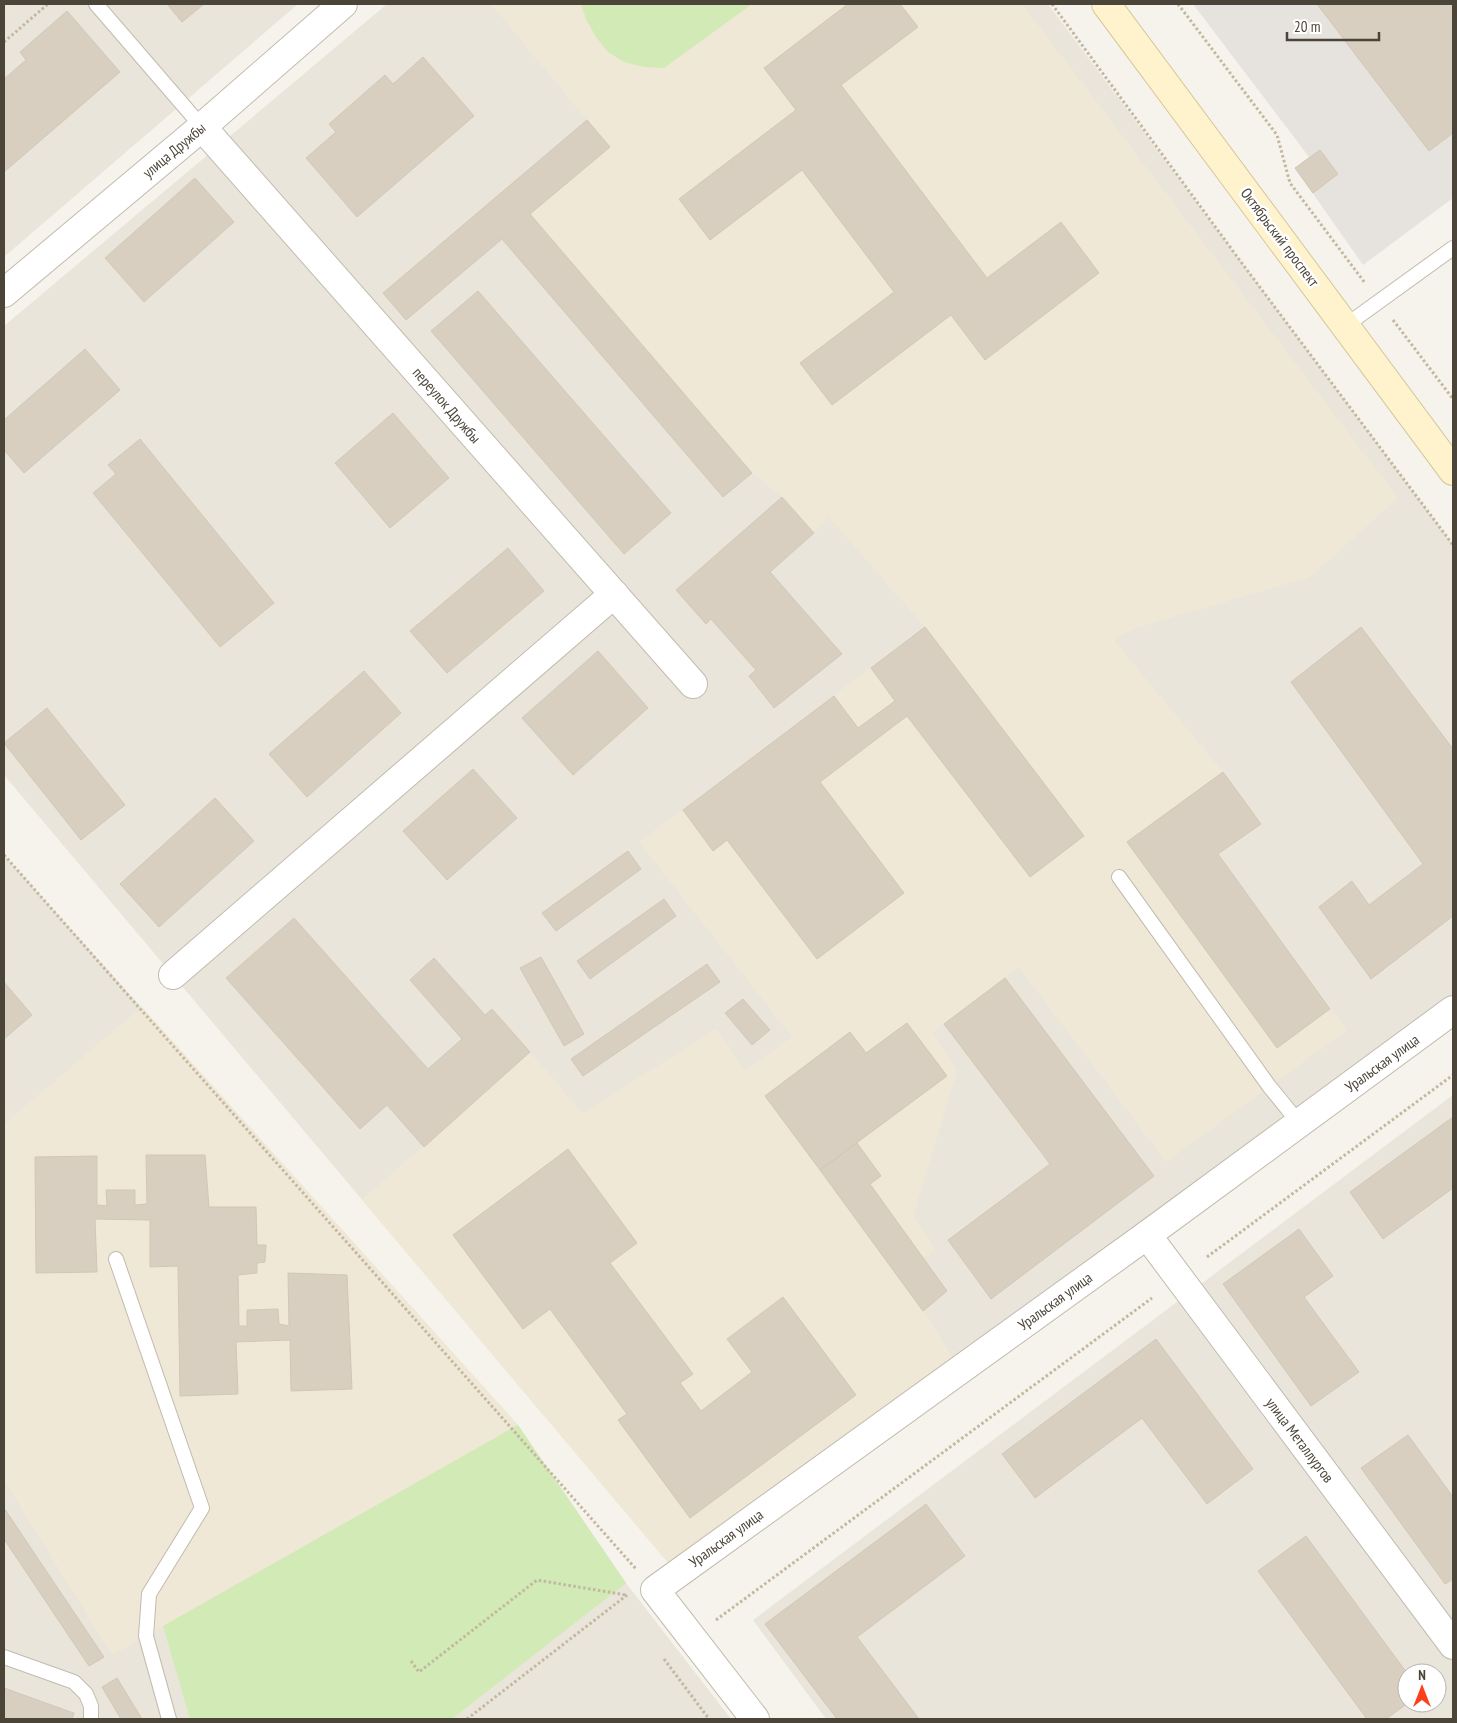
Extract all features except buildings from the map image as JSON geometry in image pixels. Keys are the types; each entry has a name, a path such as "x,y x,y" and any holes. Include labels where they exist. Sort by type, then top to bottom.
{"main road":[{"name":"Октябрьский проспект","path":"1106,4 1345,326 1450,460"}],"street":[{"name":"улица Дружбы","path":"4,293 202,127 343,4"},
{"name":"переулок Дружбы","path":"202,127 693,684"},
{"path":"173,976 614,594"},
{"name":"Уральская улица","path":"654,1590 1147,1235 1453,1010"},
{"name":"улица Металлургов","path":"1147,1235 1453,1645"},
{"path":"654,1590 755,1719"}],"lane":[{"path":"96,4 202,127"},
{"path":"1345,326 1453,248"},
{"path":"1119,878 1269,1086 1299,1123"},
{"path":"116,1259 202,1508 149,1594 146,1636 168,1719"},
{"path":"4,1657 74,1682 86,1694 91,1706 91,1719"}],"path":[{"path":"4,42 48,4"},
{"path":"1052,4 1244,266 1453,544"},
{"path":"1178,4 1277,135 1290,184 1453,399"},
{"path":"4,855 654,1590"},
{"path":"1207,1257 1453,1075"},
{"path":"714,1621 1152,1298"},
{"path":"411,1661 419,1672 537,1580 626,1595 654,1590"},
{"path":"467,1719 626,1595"},
{"path":"664,1659 709,1719"}],"shaded area":[{"path":"4,4 298,4 4,257"},
{"path":"387,4 1048,4 1453,545 1453,1012 675,1571 4,775 4,326"},
{"path":"491,4 1022,4 1398,498 1310,577 1139,627 1113,639 1223,772 1261,824 1218,855 1347,1030 1166,1162 1019,967 933,1032 957,1071 913,1216 935,1250 898,1277 923,1311 960,1369 675,1571 362,1200 530,1052 583,1114 716,1028 745,1070 792,1037 639,842 925,627 829,517 814,533 782,497 752,473 530,214 609,146"},
{"path":"1193,4 1453,4 1453,198 1363,265 1295,168 1309,157"},
{"path":"4,855 518,1425 626,1583 731,1719 72,1719 74,1712 4,1688"},
{"path":"142,1007 518,1425 112,1655 4,1480 4,1124"},
{"path":"1453,1095 1453,1719 826,1719 753,1620"}],"green space":[{"path":"581,4 752,4 664,68 644,67 624,62 608,52 596,37 586,19"},
{"path":"518,1425 626,1583 452,1719 190,1719 163,1626"}]}
